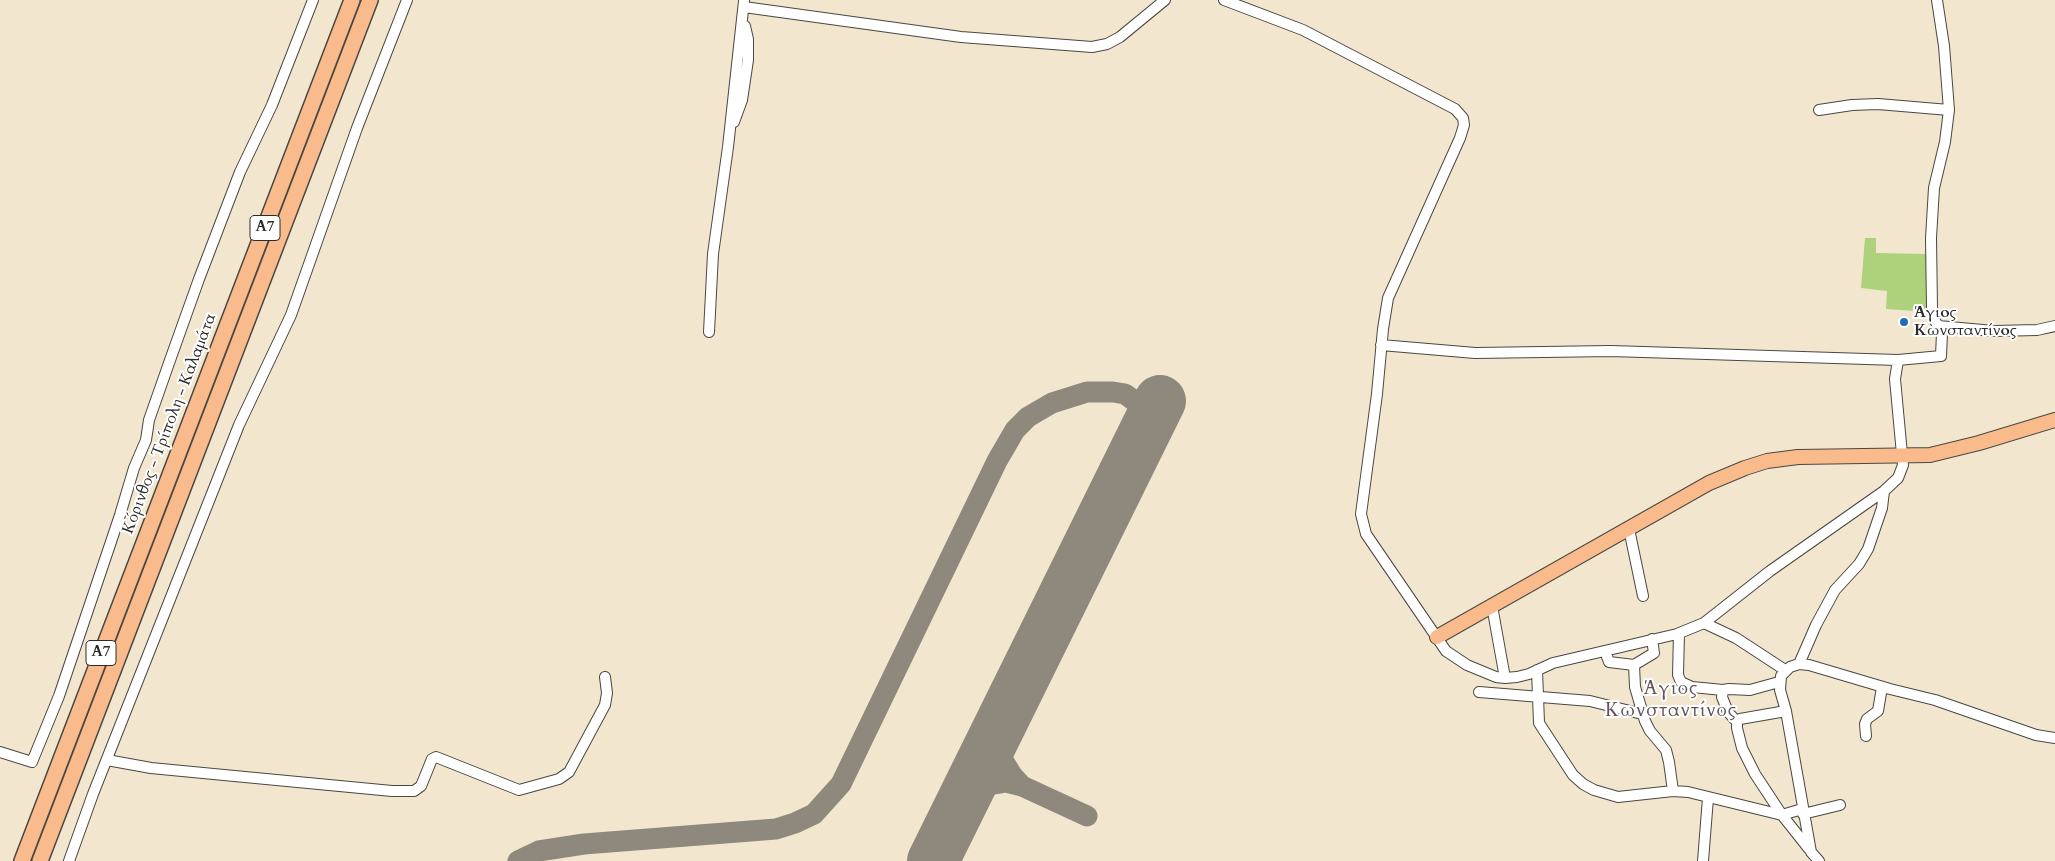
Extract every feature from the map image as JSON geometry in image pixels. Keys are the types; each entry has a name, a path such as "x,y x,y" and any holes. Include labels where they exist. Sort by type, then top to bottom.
{"highway":[{"name":"Κόρινθος - Τρίπολη - Καλαμάτα","path":"22,861 352,0"},
{"name":"Α7","path":"40,861 370,0"},
{"path":"277,174 306,120"},
{"path":"300,198 301,181"},
{"path":"223,336 234,280"},
{"path":"242,336 258,320"}],"main road":[{"path":"1437,637 1709,483 1767,461 1798,457 1903,457 1946,452 2055,420"}],"street":[{"path":"0,752 32,762 62,688 134,468 146,440 150,420 168,363 198,279 240,172 272,105 313,0"},
{"path":"69,861 239,425 291,315 357,128 407,0"},
{"path":"710,332 713,254 744,3 961,37 1092,47 1107,44 1120,37 1165,0"},
{"path":"1224,0 1304,30 1455,109 1463,118 1464,125 1460,138 1391,290 1381,345 1377,394 1362,503 1362,521 1366,534 1446,651 1456,659 1482,672 1505,678 1523,676 1553,663 1679,634 1704,623 1770,571 1884,491 1901,474 1904,465 1895,379 1898,360"},
{"path":"1381,345 1444,352 1475,353 1640,351 1898,360 1942,356 1942,334 1933,315 1931,238 1934,188 1945,142 1949,110 1944,46 1937,0"},
{"path":"1818,110 1852,105 1878,104 1949,110"},
{"path":"1938,326 1994,331 2038,330 2055,326"},
{"path":"1799,664 1816,625 1836,590 1859,564 1868,549 1882,508 1884,491"},
{"path":"1629,529 1643,596"},
{"path":"1492,606 1505,678"},
{"path":"1704,623 1736,638 1784,670"},
{"path":"1679,634 1678,675 1684,685 1723,690 1750,690 1779,682"},
{"path":"1605,651 1609,662 1634,665 1654,653 1652,639"},
{"path":"1811,852 1786,711 1780,690 1779,682 1784,670 1799,664 1935,700 2036,735 2055,738"},
{"path":"1634,665 1635,687 1642,714 1650,731 1666,750 1673,791"},
{"path":"1537,670 1538,723 1573,775 1583,784 1594,790 1618,797 1673,791 1688,792 1782,815 1840,804"},
{"path":"107,760 122,764 215,774 392,791 414,791 422,784 432,759 436,757 519,790 559,779 569,772 605,706 607,693 605,677"},
{"path":"1866,736 1865,724 1867,719 1878,711 1882,687"},
{"path":"1723,690 1722,697 1728,712 1737,722 1746,758 1782,815 1819,861"},
{"path":"1479,692 1590,701 1642,714"},
{"path":"1737,722 1747,717 1786,711"},
{"path":"1703,861 1708,798"}],"green space":[{"path":"358,0 363,0 33,861 29,861"},
{"path":"1865,238 1876,238 1876,253 1927,254 1929,312 1886,309 1887,291 1861,288"}],"taxiway":[{"path":"518,861 539,851 584,844 776,829 814,814 841,784 997,461 1015,430 1028,417 1052,403 1087,392 1125,394 1140,405 1147,427"},
{"path":"998,728 999,744 1004,762 1022,786"},
{"path":"960,807 969,796 983,786 1006,782 1022,786 1087,816"}],"runway":[{"path":"933,861 1160,401"}],"place":[{"name":"Άγιος Κωνσταντίνος","path":"1904,322"}],"district":[{"name":"Άγιος Κωνσταντίνος","path":"1671,701"}]}
